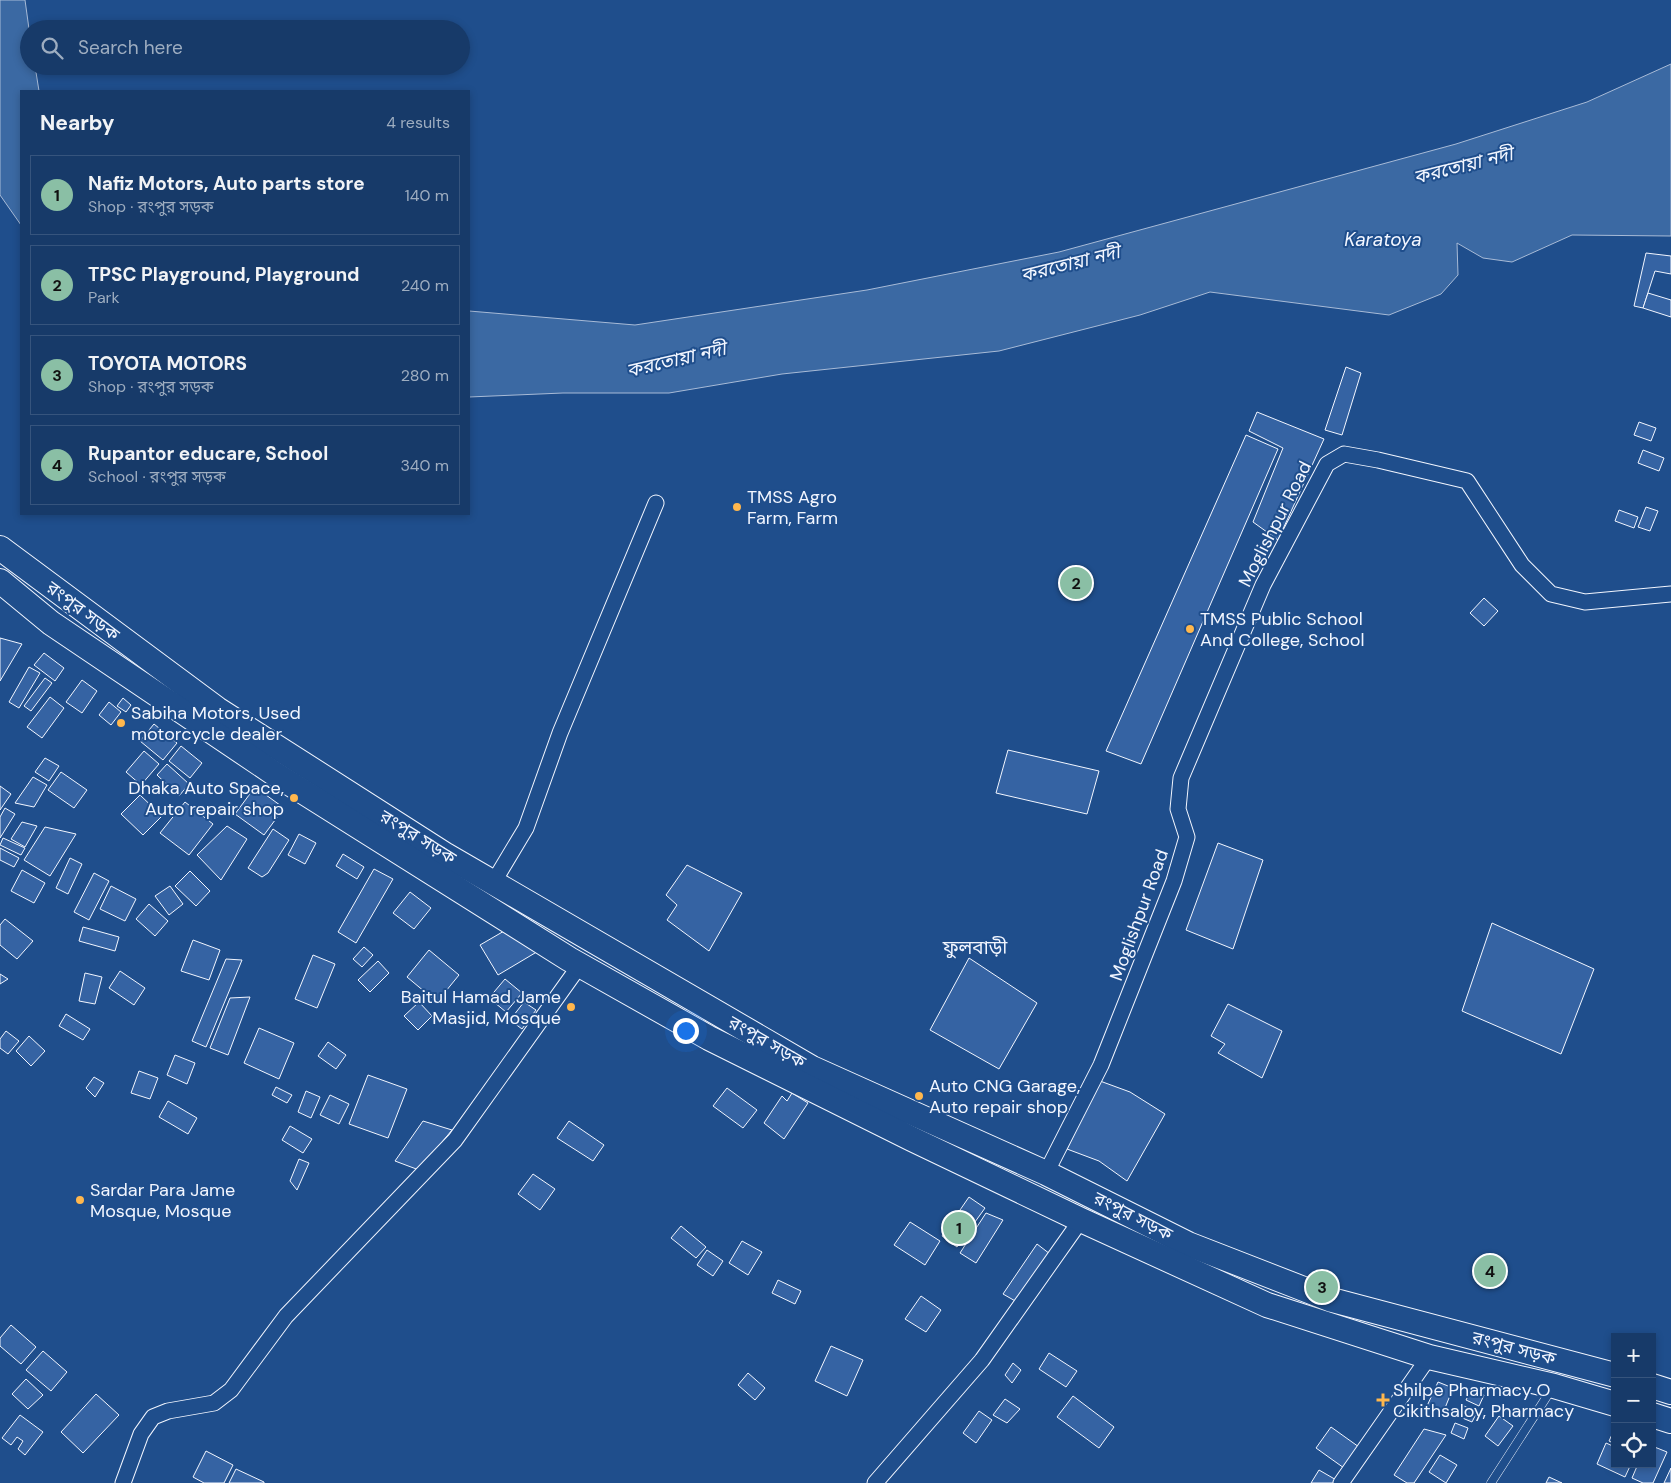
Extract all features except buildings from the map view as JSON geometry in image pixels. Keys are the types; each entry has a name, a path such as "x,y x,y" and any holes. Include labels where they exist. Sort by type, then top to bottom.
{"highway":[{"name":"রংপুর সড়ক","path":"0,548 217,709 444,854 812,1068 1046,1173 1188,1244 1332,1300 1611,1374"},
{"name":"রংপুর সড়ক","path":"0,581 51,623 275,774 580,965 718,1043 912,1139 1267,1305 1429,1357 1554,1386 1611,1403"},
{"path":"1656,1387 1671,1392"},
{"path":"1656,1416 1671,1421"}],"street":[{"name":"Moglishpur Road","path":"1046,1173 1101,1065 1174,881 1187,837 1178,809 1181,778 1263,585 1328,464 1344,454 1378,460 1467,482 1522,565 1552,594 1585,602 1671,594"},
{"path":"493,883 526,828 560,733 656,503"},
{"path":"123,1483 142,1434 153,1417 168,1411 214,1403 231,1390 286,1316 454,1140 580,965"},
{"path":"875,1483 982,1360 1082,1220"},
{"path":"1341,1483 1429,1357"}],"lane":[{"path":"1491,1483 1554,1386"}],"water":[{"path":"0,0 25,0 28,20 20,20 20,75 36,75 39,90 20,90 20,224 0,195"},
{"name":"Karatoya","path":"1671,64 1671,236 1572,235 1512,262 1483,258 1457,243 1458,275 1441,294 1389,315 1210,292 1140,315 999,351 782,374 669,393 563,393 470,397 470,311 635,325 867,290 1059,252 1456,144 1587,102"}],"place":[{"name":"TMSS Agro Farm, Farm","path":"737,507"},
{"name":"TPSC Playground, Playground","path":"1076,583"},
{"name":"TMSS Public School And College, School","path":"1190,629"},
{"name":"Sabiha Motors, Used motorcycle dealer","path":"121,723"},
{"name":"Dhaka Auto Space, Auto repair shop","path":"294,798"},
{"name":"Baitul Hamad Jame Masjid, Mosque","path":"571,1007"},
{"name":"Auto CNG Garage, Auto repair shop","path":"919,1096"},
{"name":"Sardar Para Jame Mosque, Mosque","path":"80,1200"},
{"name":"Nafiz Motors, Auto parts store","path":"959,1228"},
{"name":"Rupantor educare, School","path":"1490,1271"},
{"name":"TOYOTA MOTORS","path":"1322,1287"},
{"name":"Shilpe Pharmacy O Cikithsaloy, Pharmacy","path":"1383,1400"}],"district":[{"name":"ফুলবাড়ী","path":"975,947"}],"water label":[{"name":"করতোয়া নদী","path":"1463,165"},
{"name":"করতোয়া নদী","path":"1070,263"},
{"name":"করতোয়া নদী","path":"676,359"}]}
